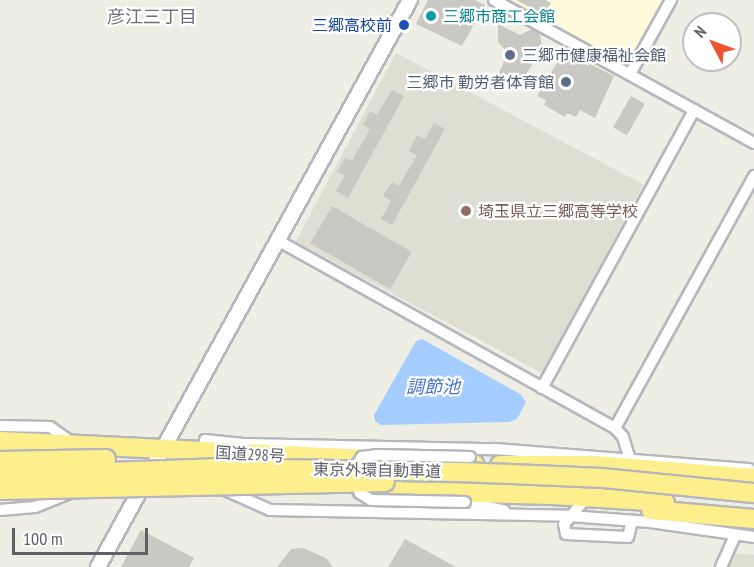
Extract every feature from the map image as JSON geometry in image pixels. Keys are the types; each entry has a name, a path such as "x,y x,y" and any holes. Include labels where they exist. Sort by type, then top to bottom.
{"highway":[{"name":"国道298号","path":"0,441 163,450 211,446 497,457 540,462 709,469 754,478"},
{"name":"国道298号","path":"497,457 667,477"},
{"path":"0,461 126,459 296,468"},
{"name":"東京外環自動車道","path":"0,476 296,468 603,478 754,493"},
{"name":"東京外環自動車道","path":"0,490 407,482 602,490 754,503"},
{"name":"国道298号","path":"0,497 140,490 225,489 500,494 668,507 754,519"},
{"name":"国道298号","path":"500,494 575,510 668,507"},
{"path":"668,507 705,523 754,529"}],"street":[{"path":"98,567 410,0"},
{"path":"494,0 754,142"},
{"path":"630,74 671,0"},
{"path":"542,388 694,110"},
{"path":"615,428 754,176"},
{"path":"277,240 615,428 623,437 629,457"},
{"path":"0,426 50,427 74,444"},
{"path":"211,446 245,444 497,457"},
{"path":"211,446 245,444"},
{"path":"519,514 465,502 371,500 360,493 356,485 356,466 362,457 378,455 629,457 709,469 754,470"},
{"path":"225,489 270,510 519,514 575,510 632,521 754,537"},
{"path":"0,510 35,507 70,494"},
{"path":"575,510 564,524 566,534 628,537 632,521"},
{"path":"721,567 735,535"}],"shaded area":[{"path":"512,0 663,0 630,62 625,63"},
{"name":"埼玉県立三郷高等学校","path":"396,53 643,184 543,373 296,242"},
{"path":"734,553 754,555 754,567 726,567"}],"water":[{"name":"調節池","path":"422,339 520,394 526,402 517,419 509,422 381,425 375,421 374,415 416,341"}],"building":[{"path":"428,0 475,0 485,5 462,46 416,24"},
{"path":"516,0 546,0 551,3 544,15"},
{"path":"498,24 520,35 532,29 540,34 542,48 519,86 498,75 508,53 498,42"},
{"path":"564,51 614,76 595,118 580,110 576,117 567,113 565,117 544,105 546,100 537,96"},
{"path":"392,90 404,96 348,198 336,191 345,175 337,172 345,158 352,161 370,129 363,125 370,111 377,115"},
{"path":"631,96 645,104 627,135 613,127"},
{"path":"434,123 445,129 392,225 381,219 391,201 383,196 392,182 399,186 417,155 409,151 417,135 425,139"},
{"path":"332,206 412,252 390,289 310,243"},
{"path":"141,530 194,558 189,567 121,567"},
{"path":"405,539 456,567 388,567"},
{"path":"303,548 326,558 333,567 277,567 291,549"}],"place":[{"name":"三郷市商工会館","path":"431,16"},
{"name":"三郷高校前","path":"404,25"},
{"name":"三郷市健康福祉会館","path":"510,55"},
{"name":"三郷市 勤労者体育館","path":"566,82"},
{"name":"埼玉県立三郷高等学校","path":"466,211"}],"district":[{"name":"彦江三丁目","path":"152,17"}]}
